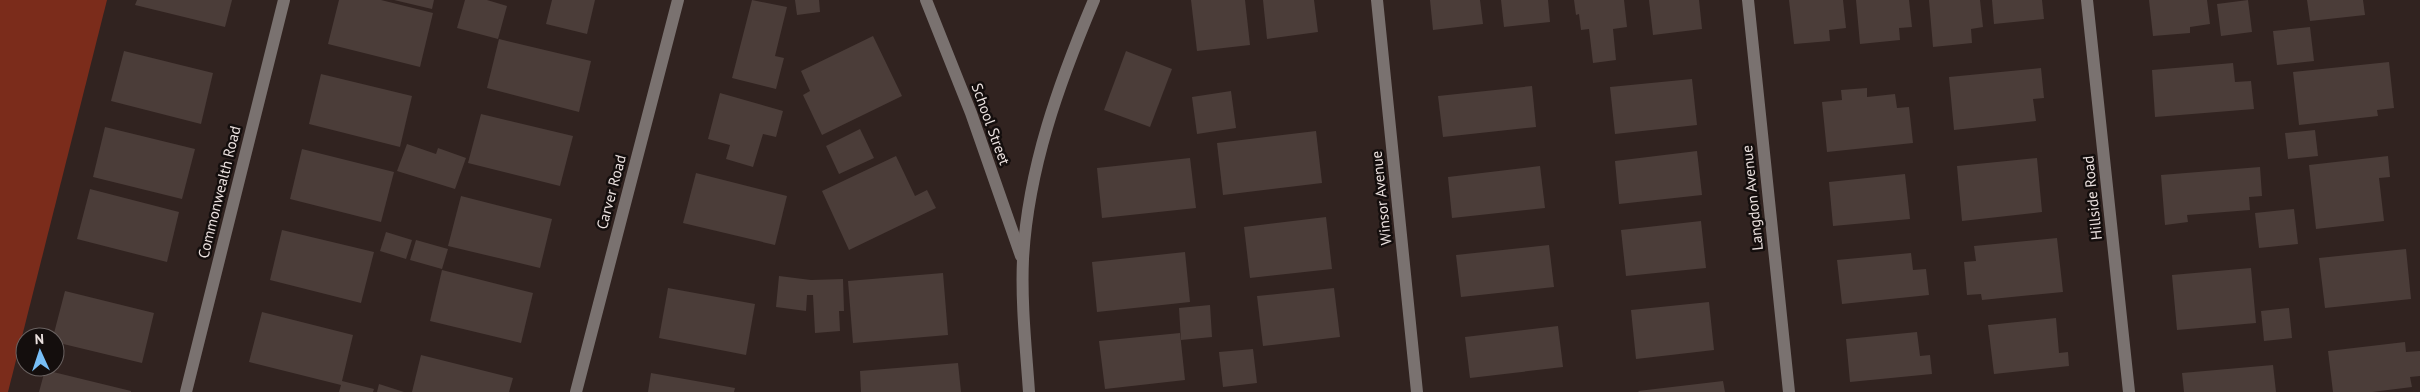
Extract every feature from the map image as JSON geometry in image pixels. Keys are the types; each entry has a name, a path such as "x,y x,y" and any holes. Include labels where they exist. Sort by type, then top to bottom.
{"street":[{"name":"Commonwealth Road","path":"186,392 284,0"},
{"name":"Carver Road","path":"576,392 678,0"},
{"name":"School Street","path":"926,0 971,113 1023,260"},
{"name":"School Street","path":"1029,392 1023,260 1028,210 1046,125 1070,58 1094,0"},
{"name":"Winsor Avenue","path":"1377,0 1417,392"},
{"name":"Langdon Avenue","path":"1748,0 1789,392"},
{"name":"Hillside Road","path":"2087,0 2129,392"}],"shaded area":[{"path":"0,0 107,0 24,327 15,327 15,364 8,392 0,392"}],"building":[{"path":"137,0 232,0 225,27 135,5"},
{"path":"339,0 381,0 433,13 420,67 328,44"},
{"path":"394,0 434,0 432,9"},
{"path":"465,0 487,0 507,6 498,39 457,28"},
{"path":"552,0 595,0 587,34 546,24"},
{"path":"752,0 787,7 775,56 784,58 776,89 732,78"},
{"path":"795,0 819,0 820,12 797,15"},
{"path":"1191,0 1245,0 1250,45 1197,51"},
{"path":"1263,0 1314,0 1318,32 1267,39"},
{"path":"1430,0 1480,0 1483,24 1433,30"},
{"path":"1501,0 1548,0 1550,22 1504,27"},
{"path":"1574,0 1624,0 1627,27 1613,29 1616,60 1593,63 1589,29 1581,30 1579,14 1576,15"},
{"path":"1649,0 1699,0 1702,29 1653,35"},
{"path":"1789,0 1843,0 1846,28 1829,30 1830,41 1794,44"},
{"path":"1856,0 1909,0 1912,27 1899,28 1900,40 1860,44"},
{"path":"1929,0 1980,0 1983,27 1971,29 1972,43 1933,47"},
{"path":"1992,0 2042,0 2044,19 1994,24"},
{"path":"2149,0 2207,0 2210,24 2190,27 2190,33 2153,36"},
{"path":"2248,0 2252,32 2221,36 2217,4"},
{"path":"2307,0 2363,0 2365,15 2310,21"},
{"path":"2310,27 2314,61 2277,65 2273,31"},
{"path":"873,36 902,96 822,135 803,95 810,91 801,71"},
{"path":"499,39 591,61 579,112 487,88"},
{"path":"124,51 213,73 201,124 111,101"},
{"path":"1126,51 1172,69 1150,127 1104,110"},
{"path":"2389,62 2394,108 2377,110 2378,116 2299,125 2293,72"},
{"path":"2233,63 2235,82 2251,81 2254,109 2155,117 2152,70"},
{"path":"2041,68 2044,98 2033,99 2036,121 1954,130 1949,77"},
{"path":"321,74 412,96 400,147 309,124"},
{"path":"1692,79 1697,125 1615,134 1610,87"},
{"path":"1532,86 1536,127 1443,137 1438,96"},
{"path":"1867,88 1867,97 1895,94 1897,108 1909,107 1913,143 1827,152 1822,102 1842,100 1841,90"},
{"path":"1231,91 1236,128 1197,134 1192,97"},
{"path":"720,93 783,111 776,137 763,134 753,167 726,159 730,145 708,139"},
{"path":"481,114 573,136 560,186 468,163"},
{"path":"105,127 195,149 182,199 93,177"},
{"path":"860,129 874,158 839,174 826,146"},
{"path":"2315,130 2318,156 2288,159 2285,133"},
{"path":"1316,131 1322,183 1223,195 1217,143"},
{"path":"407,144 436,154 438,148 466,158 455,189 397,171"},
{"path":"302,149 394,172 381,222 290,199"},
{"path":"1697,151 1702,195 1619,204 1615,161"},
{"path":"896,156 915,196 927,190 936,208 849,250 822,191"},
{"path":"2388,156 2390,177 2379,178 2384,221 2316,229 2309,165"},
{"path":"1190,158 1196,208 1102,218 1097,168"},
{"path":"2037,158 2042,212 1962,221 1957,166"},
{"path":"1540,166 1545,208 1452,218 1448,177"},
{"path":"2260,167 2262,196 2249,197 2250,210 2187,215 2188,222 2165,225 2161,175"},
{"path":"696,173 787,196 775,245 683,223"},
{"path":"1905,174 1910,219 1833,226 1829,182"},
{"path":"90,189 179,212 167,262 77,239"},
{"path":"461,196 552,219 540,268 448,246"},
{"path":"2294,209 2298,244 2259,248 2255,213"},
{"path":"1326,217 1332,269 1250,278 1244,227"},
{"path":"1701,221 1706,268 1626,276 1621,230"},
{"path":"282,230 374,252 361,303 270,280"},
{"path":"386,232 412,240 406,259 380,251"},
{"path":"2057,238 2063,292 1982,300 1981,294 1967,295 1964,262 1976,261 1974,246"},
{"path":"416,240 448,249 442,269 410,260"},
{"path":"1549,245 1554,287 1461,297 1456,255"},
{"path":"2406,249 2411,299 2325,308 2319,258"},
{"path":"1185,252 1190,302 1097,312 1092,262"},
{"path":"1911,253 1913,270 1926,269 1929,295 1842,304 1837,260"},
{"path":"2251,268 2256,323 2177,330 2172,275"},
{"path":"442,270 533,293 521,343 430,321"},
{"path":"943,273 948,335 853,343 848,281"},
{"path":"779,276 811,280 843,279 844,311 839,311 840,331 815,333 813,295 807,295 806,311 776,307"},
{"path":"668,288 755,304 746,355 659,338"},
{"path":"1334,288 1340,337 1263,346 1257,296"},
{"path":"65,291 154,313 142,363 65,344 65,327 56,327"},
{"path":"1709,302 1714,350 1636,359 1631,310"},
{"path":"1210,305 1212,337 1181,340 1179,308"},
{"path":"2289,308 2292,338 2264,341 2261,311"},
{"path":"262,312 353,335 342,381 374,389 373,392 339,392 341,385 249,362"},
{"path":"2056,318 2059,353 2068,352 2069,366 1994,374 1988,325"},
{"path":"1558,326 1563,367 1470,378 1465,337"},
{"path":"1917,332 1920,356 1930,355 1932,374 1850,382 1846,339"},
{"path":"1180,333 1185,380 1105,389 1099,341"},
{"path":"2405,342 2406,352 2420,351 2420,376 2410,377 2412,387 2372,392 2333,392 2328,351"},
{"path":"1253,349 1257,383 1223,387 1219,352"},
{"path":"421,355 513,378 509,392 412,392"},
{"path":"958,363 961,392 861,392 860,371"},
{"path":"2273,365 2276,392 2184,392 2182,373"},
{"path":"651,373 735,388 734,392 648,392"},
{"path":"65,375 131,391 131,392 39,392 43,377 65,377"},
{"path":"1723,381 1725,392 1638,391"},
{"path":"379,384 404,392 377,392"}]}
